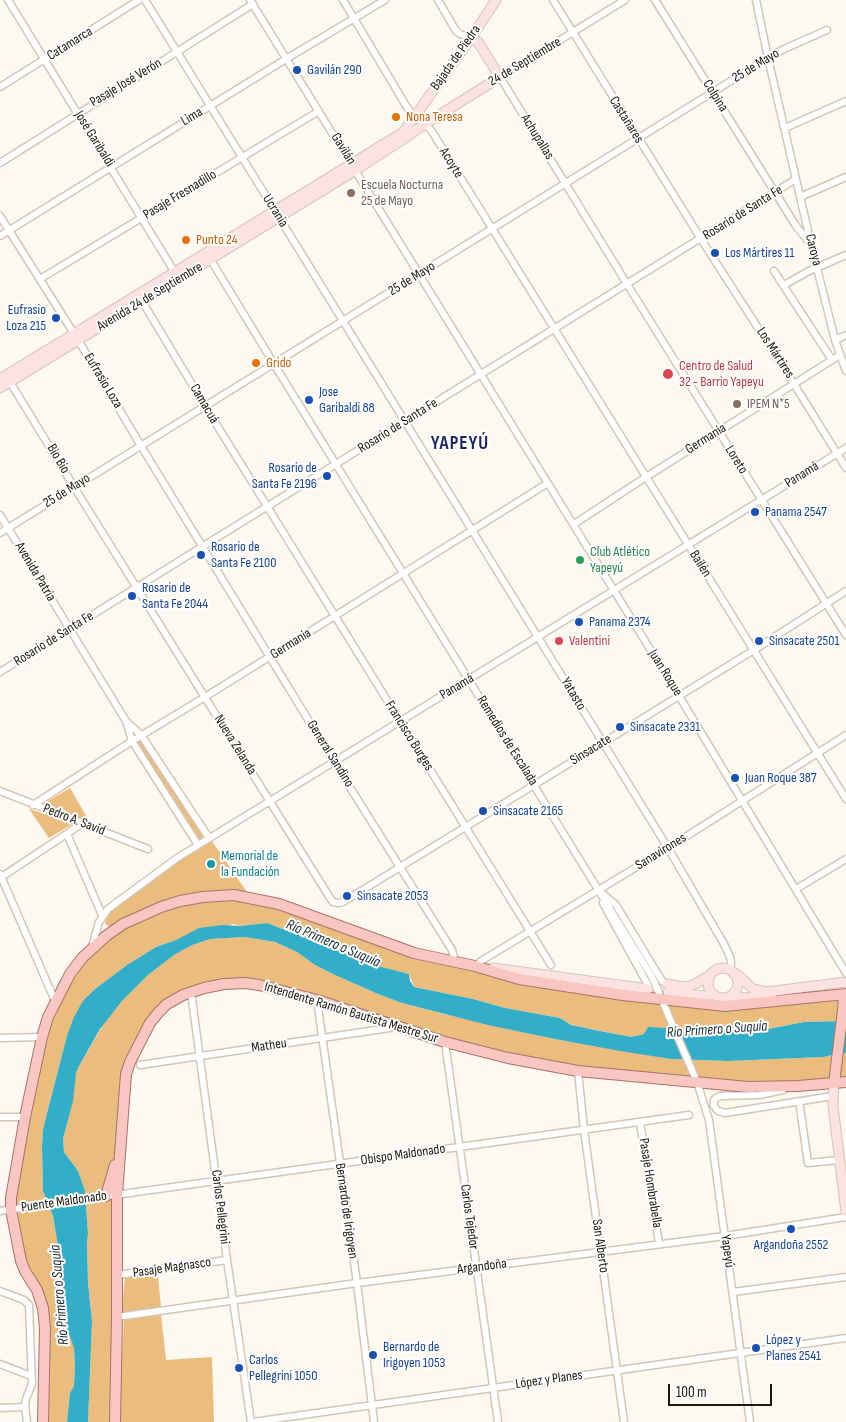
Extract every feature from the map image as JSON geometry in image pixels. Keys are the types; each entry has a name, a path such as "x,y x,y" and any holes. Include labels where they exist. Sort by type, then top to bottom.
{"main road":[{"name":"Bajada de Piedra","path":"415,116 496,0"},
{"name":"Achupallas","path":"471,38 478,42 500,77"},
{"name":"24 de Septiembre","path":"425,124 500,77"},
{"name":"Avenida 24 de Septiembre","path":"354,167 397,136 415,116"},
{"name":"Avenida 24 de Septiembre","path":"0,379 177,276 276,214 406,138 425,124"},
{"name":"Avenida 24 de Septiembre","path":"0,388 76,336 142,301 177,276"},
{"path":"43,1422 45,1328 43,1308 37,1290 23,1266 5,1210 11,1198 25,1117 48,1017 70,974 91,948 106,936 123,924 160,907 203,897 234,895 279,904 405,950 455,962 648,989"},
{"path":"475,966 519,979 623,995 805,998"},
{"path":"665,995 699,982 717,970 726,969 739,976 753,989 767,992 846,982"},
{"path":"729,997 736,990 737,986 736,977 732,972"},
{"path":"710,975 709,989 715,997"},
{"name":"Intendente Ramón Bautista Mestre Sur","path":"115,1420 117,1194 126,1074 147,1028 158,1013 175,999 213,986 245,983 277,989 317,1000 446,1042 508,1058 578,1071 748,1087 798,1086 846,1082"},
{"path":"665,995 725,1006 845,994 833,1106 846,1212"},
{"path":"101,1197 120,1147"}],"street":[{"path":"0,2 4,0"},
{"name":"José Garibaldi","path":"8,0 177,276"},
{"name":"Catamarca","path":"0,87 140,0"},
{"name":"Ucrania","path":"145,0 405,422"},
{"name":"Acoyte","path":"343,0 408,109 431,130 554,330"},
{"name":"Lima","path":"0,236 385,0"},
{"name":"Achupallas","path":"438,0 456,31 471,38"},
{"name":"Castañares","path":"553,0 701,239"},
{"name":"24 de Septiembre","path":"500,77 625,0"},
{"name":"Colpina","path":"655,0 796,226 811,244"},
{"name":"Caroya","path":"756,0 811,244 835,340 846,371"},
{"name":"Pasaje José Verón","path":"0,162 177,52 252,2"},
{"name":"Gavilán","path":"252,2 481,375"},
{"name":"25 de Mayo","path":"0,533 768,58 827,30"},
{"name":"Achupallas","path":"500,77 627,284"},
{"path":"785,128 846,101"},
{"name":"Pasaje Fresnadillo","path":"40,279 319,111"},
{"path":"800,197 846,177"},
{"name":"Rosario de Santa Fe","path":"0,672 796,180"},
{"name":"Eufrasio Loza","path":"0,216 76,336 203,547"},
{"name":"Los Mártires","path":"701,239 846,468"},
{"path":"784,285 817,267 846,255"},
{"path":"208,256 336,465"},
{"path":"774,272 832,360"},
{"name":"Loreto","path":"627,284 846,635"},
{"name":"Camacuá","path":"142,301 268,507"},
{"name":"Bailén","path":"554,330 846,799"},
{"path":"835,340 846,335"},
{"name":"Germania","path":"574,524 840,355"},
{"name":"Juan Roque","path":"481,375 679,696 846,973"},
{"name":"Bio Bio","path":"10,382 137,588"},
{"name":"Yatasto","path":"405,422 668,848 724,944 730,957 732,972"},
{"name":"Panamá","path":"91,948 102,916 114,903 176,858 846,448"},
{"name":"Remedios de Escalada","path":"336,465 598,890 665,995"},
{"name":"Germania","path":"33,804 141,735 548,484"},
{"name":"Francisco Burges","path":"268,507 552,966"},
{"name":"Avenida Patria","path":"0,515 126,721"},
{"name":"General Sandino","path":"203,547 334,762 452,950 455,962"},
{"name":"Nueva Zelanda","path":"137,588 334,902"},
{"name":"Sinsacate","path":"334,902 343,902 401,867 754,650 846,591"},
{"path":"126,721 141,735 209,838"},
{"path":"126,721 132,741 198,845"},
{"name":"Sanavirones","path":"475,966 846,736"},
{"name":"Pedro A. Savid","path":"0,792 148,849"},
{"path":"56,1001 1,876 84,823"},
{"path":"67,834 102,916"},
{"path":"796,889 846,859"},
{"name":"Remedios de Escalada","path":"598,890 604,906 648,985 648,989"},
{"name":"Remedios de Escalada","path":"598,890 616,906 662,981 665,995"},
{"name":"Carlos Pellegrini","path":"191,992 227,1260 252,1422"},
{"name":"Yapeyú","path":"665,995 709,1120 750,1422"},
{"name":"Bernardo de Irigoyen","path":"317,1000 357,1284 374,1422"},
{"name":"Matheu","path":"140,1065 398,1027"},
{"path":"0,1038 42,1037"},
{"name":"Carlos Tejedor","path":"446,1042 498,1422"},
{"name":"San Alberto","path":"578,1071 584,1130 624,1422"},
{"path":"798,1086 768,1094 720,1096 716,1098 714,1103 718,1111 725,1112 833,1096"},
{"path":"799,1101 808,1163 839,1160"},
{"name":"Obispo Maldonado","path":"117,1194 689,1115"},
{"path":"0,1117 25,1117"},
{"name":"Pasaje Hombrabella","path":"640,1122 659,1244"},
{"name":"Puente Maldonado","path":"5,1210 117,1194"},
{"name":"Argandoña","path":"117,1317 725,1236 846,1217"},
{"name":"Pasaje Magnasco","path":"117,1275 227,1260"},
{"path":"733,1292 846,1277"},
{"path":"0,1291 24,1300 29,1305 32,1384 26,1399 27,1422"},
{"name":"López y Planes","path":"252,1422 846,1338"},
{"path":"0,1364 31,1376"},
{"path":"0,1408 26,1407"}],"shaded area":[{"path":"139,739 205,837 199,840 134,742"},
{"path":"70,788 89,821 43,804"},
{"path":"29,809 74,823 49,838"},
{"path":"212,841 249,895 219,893 110,927 105,924 107,916 112,909 131,894"},
{"path":"234,895 423,955 725,1006 846,994 846,1021 804,1022 768,1029 644,1034 631,1037 571,1025 560,1018 505,1008 473,999 414,987 409,974 378,966 267,923 240,926 233,924 156,947 127,965 95,989 67,1036 46,1117 42,1147 43,1191 53,1216 58,1243 66,1325 74,1347 75,1365 74,1386 70,1393 67,1422 43,1422 45,1328 25,1271 11,1210 48,1017 91,948 160,907"},
{"path":"245,937 275,942 297,952 315,965 335,975 402,1003 560,1040 671,1059 728,1061 824,1057 846,1053 846,1082 748,1087 508,1058 317,1000 236,983 167,1004 130,1062 120,1147 115,1422 88,1422 92,1321 88,1283 88,1234 85,1191 78,1171 64,1152 63,1139 76,1073 106,1020 148,975 174,955 192,945 210,939"},
{"path":"158,1275 161,1308 122,1312 125,1277"},
{"path":"161,1315 166,1360 212,1357 214,1422 119,1422 124,1320"}],"water":[{"path":"267,923 378,966 409,974 410,981 414,987 473,999 505,1008 560,1018 571,1025 631,1037 644,1034 648,1027 743,1031 768,1029 804,1022 846,1021 846,1053 824,1057 728,1061 671,1059 620,1051 488,1025 402,1003 335,975 315,965 297,952 275,942 245,937 210,939 192,945 174,955 148,975 122,1001 100,1029 76,1073 73,1101 63,1139 64,1152 78,1171 85,1191 88,1234 88,1283 92,1321 88,1422 67,1422 70,1393 74,1386 74,1348 66,1325 61,1263 53,1216 43,1191 42,1147 46,1117 67,1036 74,1017 83,1001 95,989 127,965 156,947 176,940 199,928"}],"place":[{"name":"Gavilán 290","path":"297,70"},
{"name":"Nona Teresa","path":"396,117"},
{"name":"Escuela Nocturna 25 de Mayo","path":"351,193"},
{"name":"Punto 24","path":"186,240"},
{"name":"Los Mártires 11","path":"715,253"},
{"name":"Eufrasio Loza 215","path":"56,318"},
{"name":"Grido","path":"256,363"},
{"name":"Centro de Salud 32 - Barrio Yapeyu","path":"668,374"},
{"name":"Jose Garibaldi 88","path":"309,400"},
{"name":"IPEM N*5","path":"737,404"},
{"name":"Rosario de Santa Fe 2196","path":"327,476"},
{"name":"Panama 2547","path":"755,512"},
{"name":"Rosario de Santa Fe 2100","path":"201,555"},
{"name":"Club Atlético Yapeyú","path":"580,560"},
{"name":"Rosario de Santa Fe 2044","path":"132,596"},
{"name":"Panama 2374","path":"579,622"},
{"name":"Valentini","path":"559,641"},
{"name":"Sinsacate 2501","path":"759,641"},
{"name":"Sinsacate 2331","path":"620,727"},
{"name":"Juan Roque 387","path":"735,778"},
{"name":"Sinsacate 2165","path":"483,811"},
{"name":"Memorial de la Fundación","path":"211,864"},
{"name":"Sinsacate 2053","path":"347,896"},
{"name":"Argandoña 2552","path":"791,1229"},
{"name":"López y Planes 2541","path":"756,1348"},
{"name":"Bernardo de Irigoyen 1053","path":"373,1355"},
{"name":"Carlos Pellegrini 1050","path":"239,1368"}],"district":[{"name":"YAPEYÚ","path":"460,444"}],"water label":[{"name":"Río Primero o Suquía","path":"333,944"},
{"name":"Río Primero o Suquía","path":"717,1030"},
{"name":"Río Primero o Suquía","path":"60,1295"}]}
